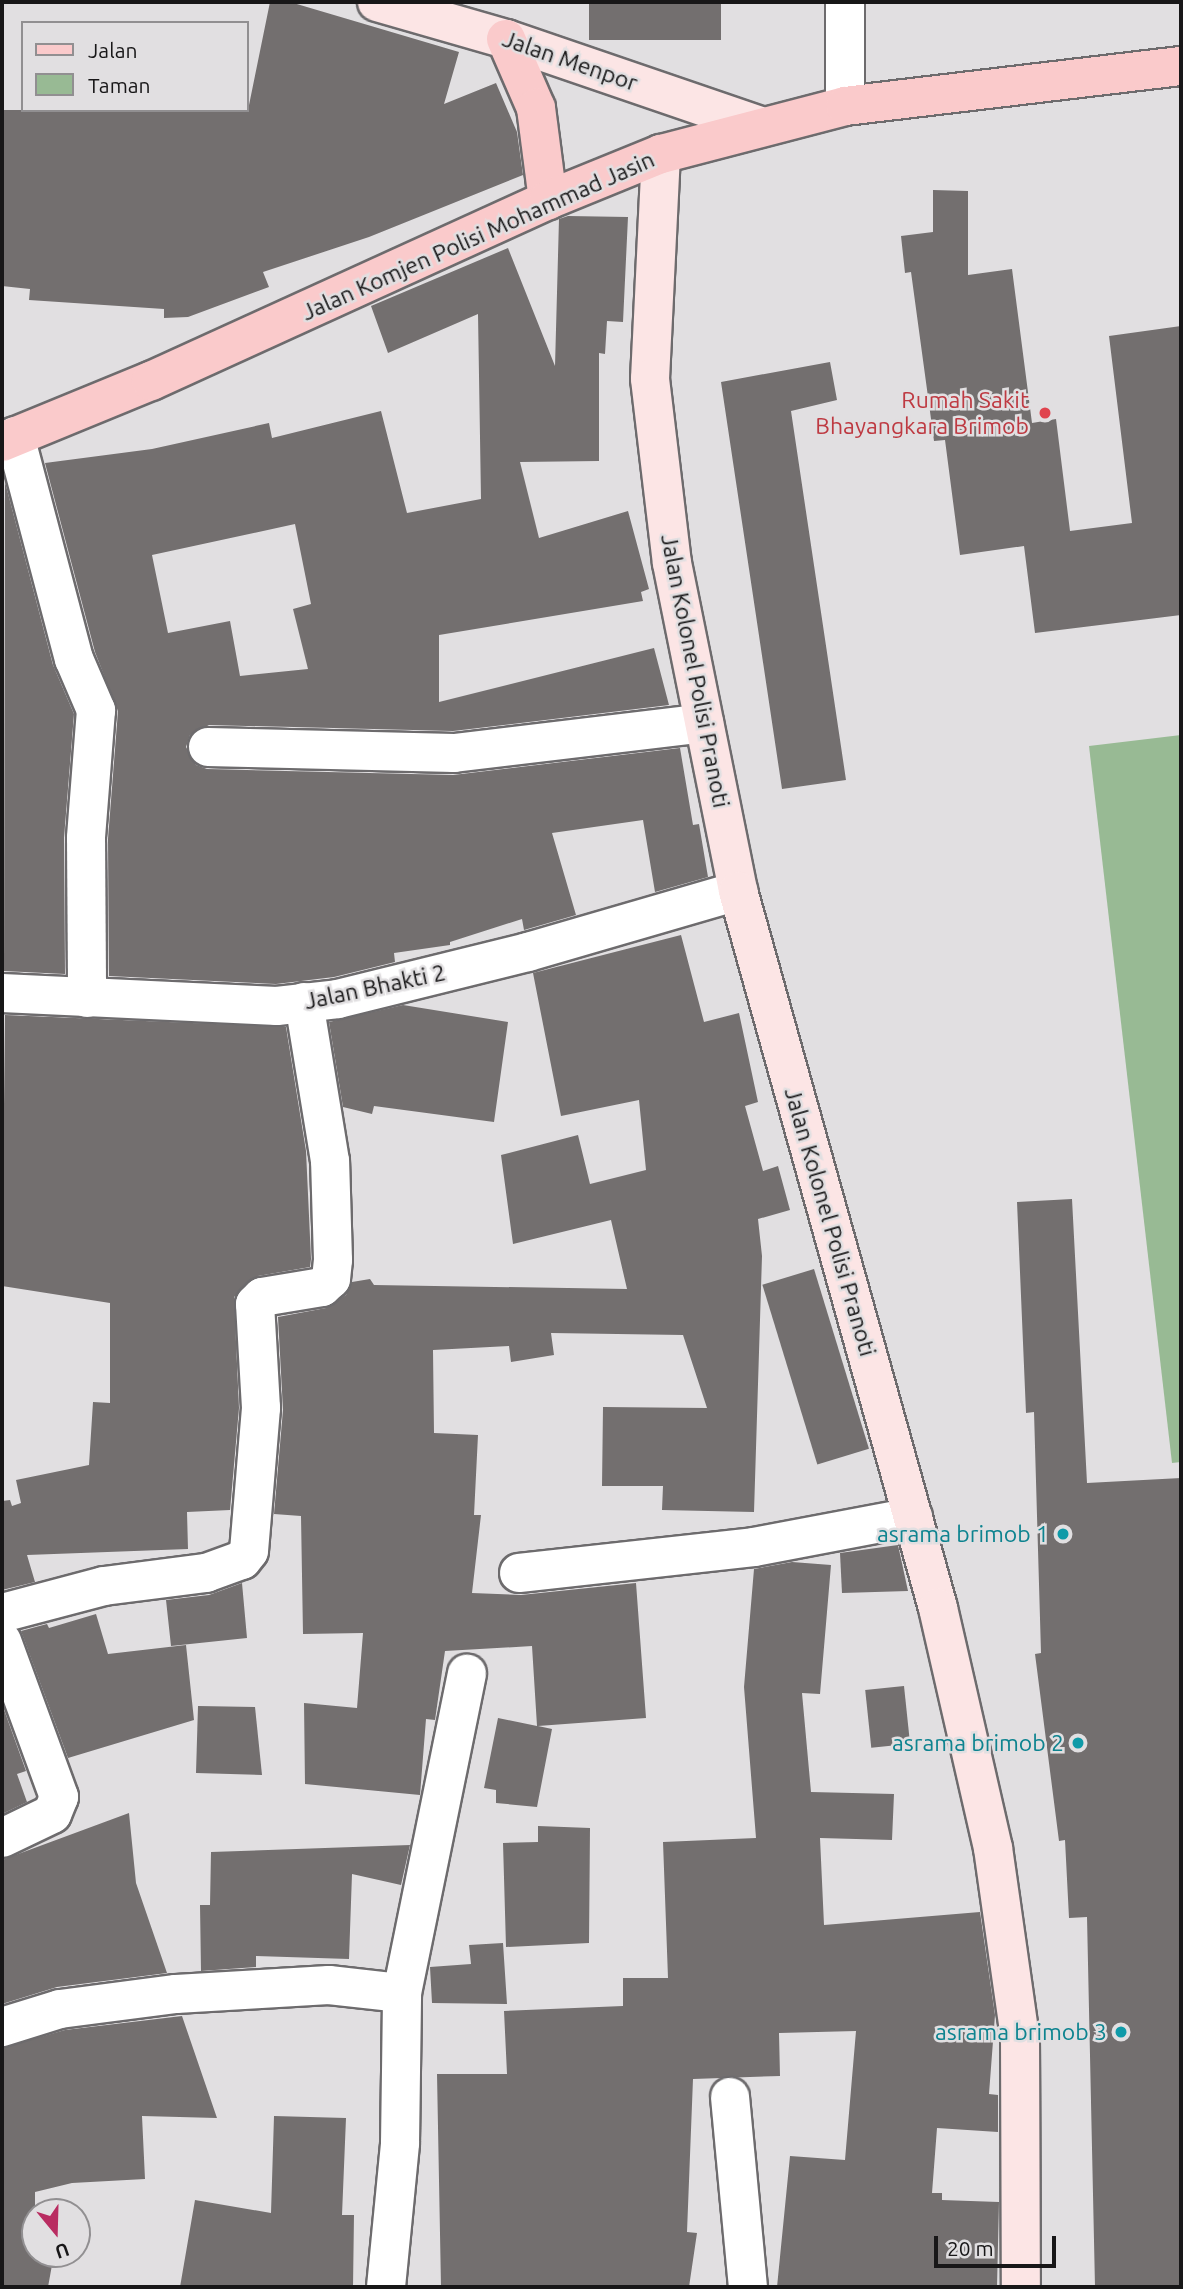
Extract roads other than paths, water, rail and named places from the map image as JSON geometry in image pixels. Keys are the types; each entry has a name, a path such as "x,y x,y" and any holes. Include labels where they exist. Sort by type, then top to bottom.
{"main road":[{"path":"506,39 536,108 548,200"},
{"name":"Jalan Komjen Polisi Mohammad Jasin","path":"8,439 285,321 548,200 661,154 760,125 845,106 1181,66"}],"street":[{"name":"Jalan Menpor","path":"377,2 506,39 760,125"},
{"path":"845,2 845,106"},
{"name":"Jalan Kolonel Polisi Pranoti","path":"661,154 652,287 654,432 672,563 738,891 964,1707 1013,1962 1020,2036 1021,2287"},
{"path":"8,439 74,659 96,710 86,838 87,999"},
{"path":"208,747 454,753 704,723"},
{"name":"Jalan Bhakti 2","path":"2,993 277,1006 423,980 738,891"},
{"path":"2,1613 104,1586 205,1573 242,1560 249,1551 261,1408 255,1304 262,1297 322,1287 331,1279 333,1261 330,1161 304,1002"},
{"path":"519,1573 754,1547 913,1517"},
{"path":"2,1641 59,1797 47,1818 2,1838"},
{"path":"386,2287 400,2143 402,1993 467,1674"},
{"path":"2,2027 60,2009 176,1994 329,1984 402,1993"},
{"path":"730,2097 748,2287"}],"place":[{"name":"Rumah Sakit Bhayangkara Brimob","path":"1045,413"},
{"name":"asrama brimob 1","path":"1063,1534"},
{"name":"asrama brimob 2","path":"1078,1743"},
{"name":"asrama brimob 3","path":"1121,2032"}]}
